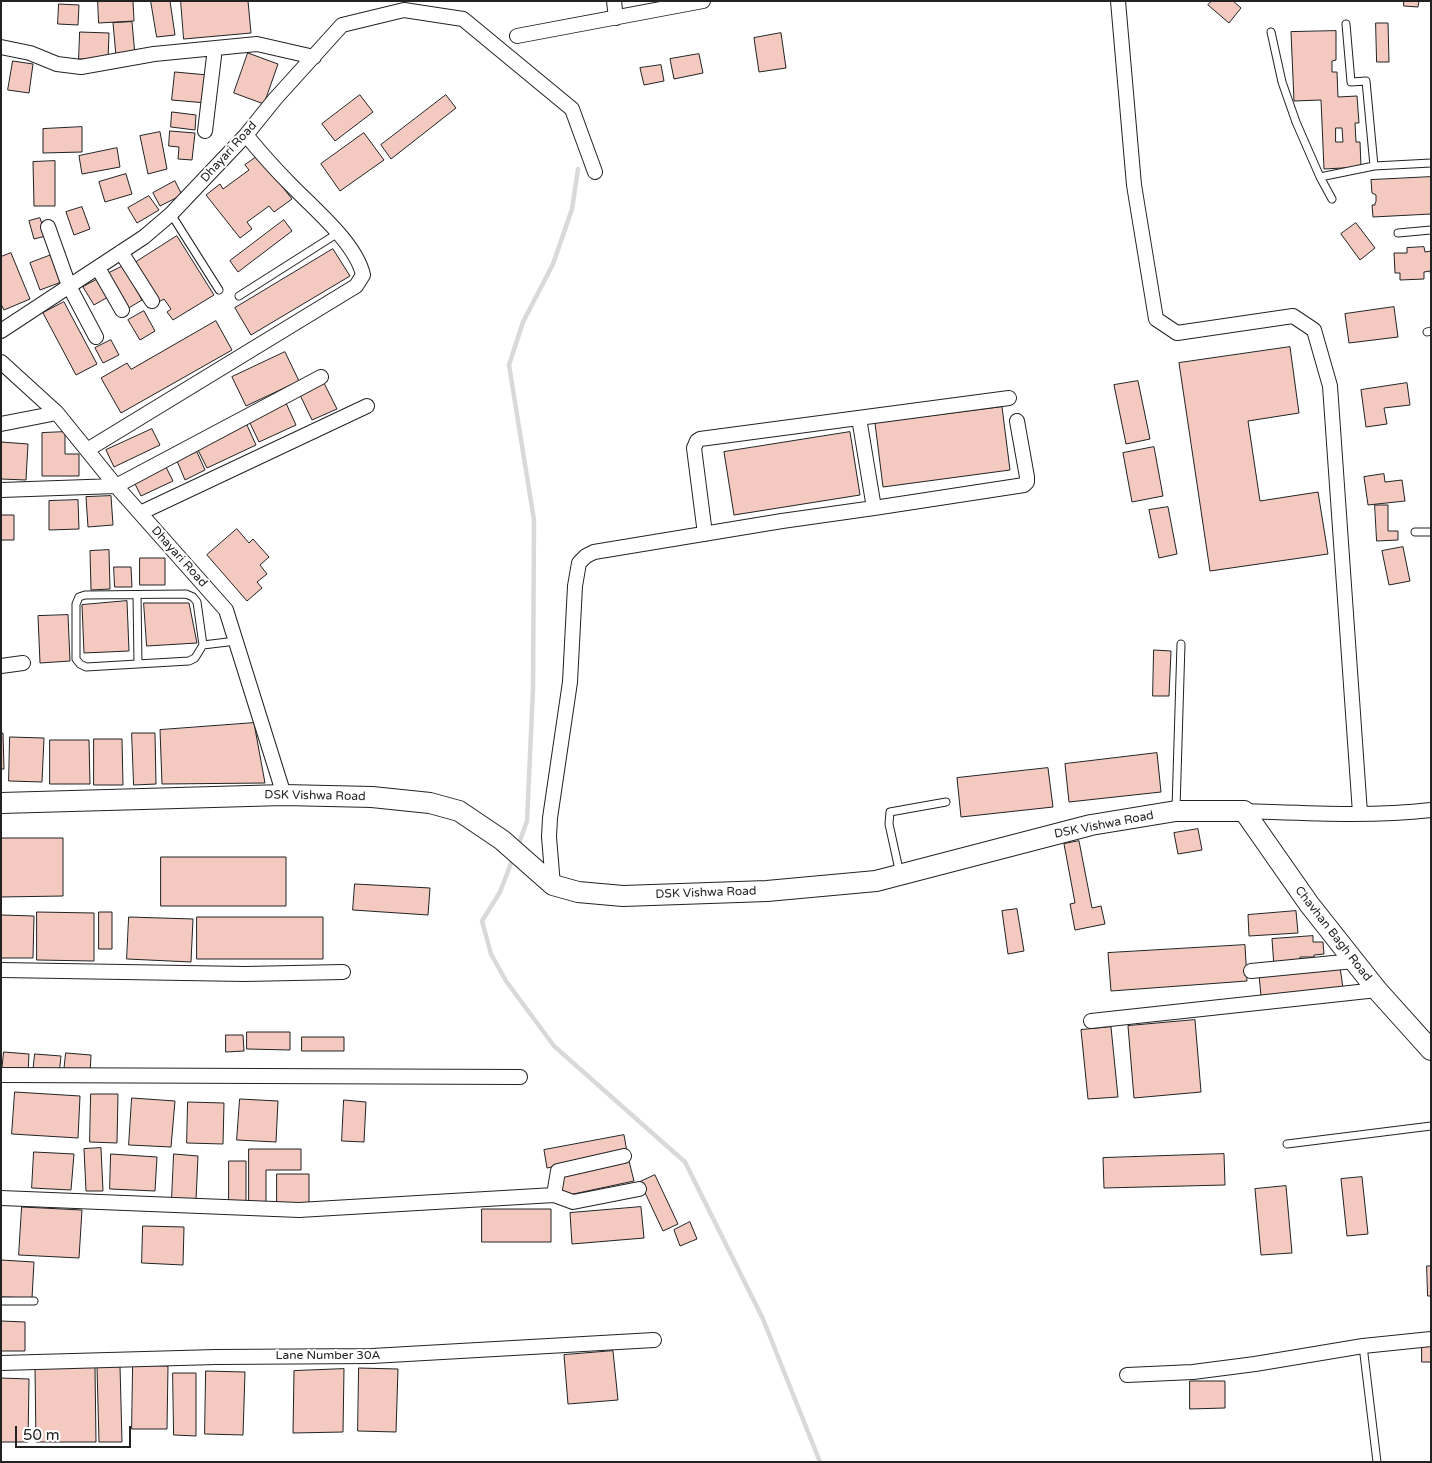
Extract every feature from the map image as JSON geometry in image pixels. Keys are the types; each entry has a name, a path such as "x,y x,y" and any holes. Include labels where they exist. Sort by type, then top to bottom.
{"street":[{"path":"614,1 616,18"},
{"path":"517,36 704,1"},
{"path":"1118,1 1134,184 1156,319 1177,333 1292,316 1314,330 1330,386 1360,813"},
{"name":"Dhayari Road","path":"1,331 144,237 171,214 246,135 275,99 342,25 404,10 464,19 572,109 594,172"},
{"path":"1,47 30,52 57,64 81,67 154,54 257,44 314,57"},
{"path":"205,131 215,48"},
{"path":"87,450 356,286 363,275 360,263 338,233 288,182 246,135"},
{"path":"48,227 69,286 96,336"},
{"path":"121,252 152,301"},
{"path":"98,268 122,310"},
{"name":"Dhayari Road","path":"1,362 57,413 116,486 226,610 284,795"},
{"path":"1,490 116,486 322,377"},
{"path":"705,534 694,448 697,441 1009,398"},
{"path":"140,513 367,406"},
{"path":"1,424 57,413"},
{"path":"860,418 874,508"},
{"path":"546,879 550,818 570,682 575,586 579,563 586,556 594,552 782,521 1024,485 1027,482 1027,477 1017,421"},
{"path":"1,666 23,663"},
{"name":"DSK Vishwa Road","path":"1,803 284,795 372,797 430,803 459,811 502,840 546,879 578,892 623,896 767,891 876,881 1091,825 1176,811 1360,813 1431,810"},
{"name":"Chavhan Bagh Road","path":"1244,811 1309,904 1377,990 1431,1050"},
{"path":"1251,971 1354,961"},
{"path":"1,970 245,974 343,972"},
{"path":"1091,1021 1377,990"},
{"path":"1,1075 520,1077"},
{"path":"554,1195 558,1172 624,1156"},
{"path":"1,1198 299,1210 554,1195 573,1202 640,1189"},
{"path":"1127,1375 1193,1372 1363,1346 1431,1339"},
{"name":"Lane Number 30A","path":"1,1363 216,1357 372,1356 654,1340"}],"lane":[{"path":"1346,24 1351,82 1366,80 1374,166"},
{"path":"1271,32 1282,82 1296,122 1320,177 1332,199"},
{"path":"1320,177 1374,166 1431,163"},
{"path":"171,214 219,290"},
{"path":"1398,233 1431,230"},
{"path":"239,296 338,233"},
{"path":"1415,532 1431,532"},
{"path":"186,594 197,602 203,645 195,658 189,661 86,667 80,664 76,659 76,604 78,597 85,595 137,595 186,594"},
{"path":"137,595 138,664"},
{"path":"203,645 236,641"},
{"path":"1176,811 1181,644"},
{"path":"900,875 889,824 890,812 946,802"},
{"path":"1287,1144 1431,1126"},
{"path":"1,1301 34,1301"},
{"path":"1363,1346 1377,1462"}],"building":[{"path":"98,1 133,1 134,21 99,23"},
{"path":"151,1 170,1 175,35 157,37"},
{"path":"181,1 248,1 251,33 184,39"},
{"path":"1212,1 1233,1 1241,8 1229,23 1208,5"},
{"path":"1404,1 1419,1 1418,7 1404,6"},
{"path":"59,4 79,5 78,25 58,24"},
{"path":"132,22 135,55 116,56 113,23"},
{"path":"1376,23 1388,23 1389,62 1377,62"},
{"path":"1336,31 1336,60 1332,61 1332,72 1337,72 1338,97 1357,96 1359,123 1355,123 1356,142 1360,142 1361,167 1324,169 1321,100 1294,101 1291,32","holes":["1336,128 1342,128 1343,142 1336,142"]},
{"path":"80,32 109,33 108,60 79,59"},
{"path":"781,33 786,68 759,72 754,38"},
{"path":"248,53 278,64 264,104 234,93"},
{"path":"699,54 703,73 674,79 670,59"},
{"path":"13,61 33,64 29,93 8,90"},
{"path":"661,65 664,81 644,85 640,68"},
{"path":"175,72 208,75 206,103 172,100"},
{"path":"360,95 373,112 335,141 322,124"},
{"path":"446,95 456,108 391,159 381,145"},
{"path":"172,112 196,115 195,130 171,127"},
{"path":"82,127 82,152 43,153 43,129"},
{"path":"170,131 195,133 192,160 178,159 179,147 169,146"},
{"path":"160,132 167,169 148,174 140,136"},
{"path":"364,133 384,160 340,191 321,164"},
{"path":"117,148 120,167 82,174 79,156"},
{"path":"258,156 292,199 274,212 269,206 247,222 252,229 240,238 206,195 220,184 223,189 249,170 245,165"},
{"path":"55,161 55,206 34,206 33,162"},
{"path":"126,174 132,194 105,202 99,182"},
{"path":"1431,177 1431,214 1373,217 1372,205 1375,205 1376,195 1372,193 1371,180"},
{"path":"175,181 182,195 160,206 153,193"},
{"path":"149,196 159,210 137,223 128,208"},
{"path":"82,207 90,229 74,235 66,212"},
{"path":"40,218 46,236 34,239 29,221"},
{"path":"284,220 292,231 238,272 230,261"},
{"path":"1356,223 1375,248 1360,260 1341,234"},
{"path":"177,236 214,295 173,320 167,312 171,309 164,299 157,303 133,264"},
{"path":"1424,247 1425,252 1431,251 1431,278 1430,271 1424,272 1424,279 1400,280 1400,273 1395,273 1394,253 1407,253 1407,248"},
{"path":"333,249 350,276 251,335 235,308"},
{"path":"11,253 30,299 4,310 1,304 1,257"},
{"path":"54,254 64,281 40,290 30,263"},
{"path":"123,266 142,300 127,309 107,274"},
{"path":"98,279 108,297 94,305 83,287"},
{"path":"64,302 97,364 76,375 43,313"},
{"path":"1394,307 1398,337 1349,343 1345,314"},
{"path":"144,311 155,331 140,340 128,320"},
{"path":"216,321 232,350 121,413 101,378 127,363 131,369"},
{"path":"111,340 119,355 103,363 95,348"},
{"path":"1290,347 1299,413 1248,421 1260,501 1318,492 1328,554 1210,571 1179,363"},
{"path":"285,352 299,381 246,406 232,377"},
{"path":"1138,381 1150,439 1126,444 1114,385"},
{"path":"324,383 337,409 312,420 300,395"},
{"path":"1407,383 1410,405 1384,408 1387,424 1366,427 1361,390"},
{"path":"286,403 296,425 259,442 249,421"},
{"path":"1002,407 1010,470 883,487 875,423"},
{"path":"247,425 256,445 207,468 197,448"},
{"path":"152,429 160,445 114,467 106,450"},
{"path":"65,432 65,454 79,454 79,476 42,476 42,433"},
{"path":"850,432 860,495 734,515 724,452"},
{"path":"1,442 28,444 26,480 1,479"},
{"path":"1154,447 1163,496 1132,502 1123,453"},
{"path":"197,452 205,470 185,480 177,461"},
{"path":"165,465 173,481 141,496 133,480"},
{"path":"1384,474 1385,482 1402,480 1405,501 1368,505 1364,477"},
{"path":"111,496 113,525 88,527 86,497"},
{"path":"78,500 79,529 49,530 49,501"},
{"path":"1375,505 1388,505 1388,531 1398,531 1398,540 1377,541"},
{"path":"1168,507 1177,554 1159,558 1149,510"},
{"path":"1,515 14,515 14,540 1,540"},
{"path":"237,529 249,543 253,539 269,557 260,565 267,574 257,582 262,588 247,601 207,555"},
{"path":"1403,547 1410,581 1389,585 1382,551"},
{"path":"109,550 110,589 91,590 90,551"},
{"path":"140,558 165,558 165,585 140,585"},
{"path":"114,567 131,567 132,587 115,587"},
{"path":"127,601 129,651 84,653 82,605"},
{"path":"144,603 189,603 197,643 147,646"},
{"path":"68,615 70,661 40,663 38,616"},
{"path":"1154,650 1171,651 1169,696 1153,696"},
{"path":"254,723 265,783 162,784 160,730"},
{"path":"1,733 3,733 4,769 1,769"},
{"path":"132,733 155,733 156,784 134,785"},
{"path":"10,737 44,738 42,782 9,781"},
{"path":"94,739 122,739 123,785 94,785"},
{"path":"50,740 89,740 90,784 50,784"},
{"path":"1157,753 1161,792 1069,802 1065,764"},
{"path":"1048,768 1053,807 961,817 957,778"},
{"path":"1198,829 1202,850 1178,854 1174,833"},
{"path":"1,838 63,838 63,896 1,897"},
{"path":"1079,841 1092,908 1101,906 1105,924 1075,930 1070,904 1075,903 1064,844"},
{"path":"161,857 286,857 286,906 161,906"},
{"path":"355,884 430,888 428,915 353,910"},
{"path":"1017,909 1024,951 1008,954 1002,911"},
{"path":"1296,911 1298,933 1249,936 1248,915"},
{"path":"37,912 94,913 94,961 37,960"},
{"path":"99,912 112,912 112,949 99,949"},
{"path":"1,915 34,916 33,958 1,958"},
{"path":"129,917 193,919 191,962 127,959"},
{"path":"197,917 323,917 323,959 197,959"},
{"path":"1313,936 1313,942 1323,942 1324,954 1314,955 1314,957 1300,957 1300,961 1274,967 1272,939"},
{"path":"1245,945 1247,981 1111,991 1108,953"},
{"path":"1340,967 1343,988 1261,996 1259,975"},
{"path":"1195,1020 1201,1092 1134,1098 1128,1026"},
{"path":"1111,1027 1118,1097 1088,1099 1081,1030"},
{"path":"247,1032 290,1032 290,1050 247,1049"},
{"path":"226,1035 243,1035 244,1051 226,1052"},
{"path":"302,1037 344,1037 344,1051 302,1051"},
{"path":"4,1052 29,1054 28,1073 2,1071"},
{"path":"66,1053 91,1055 90,1075 64,1072"},
{"path":"35,1054 61,1056 59,1075 33,1073"},
{"path":"15,1092 80,1096 78,1138 12,1134"},
{"path":"91,1094 118,1094 117,1143 90,1142"},
{"path":"132,1098 175,1101 171,1147 129,1145"},
{"path":"240,1099 278,1101 276,1142 237,1140"},
{"path":"344,1100 366,1102 364,1142 342,1141"},
{"path":"188,1102 224,1103 223,1144 187,1143"},
{"path":"624,1135 627,1152 547,1168 544,1150"},
{"path":"101,1148 103,1191 86,1191 84,1149"},
{"path":"249,1149 301,1149 301,1170 266,1170 266,1202 249,1202"},
{"path":"34,1152 74,1154 71,1190 32,1188"},
{"path":"111,1154 157,1157 155,1191 110,1189"},
{"path":"174,1154 198,1156 196,1200 172,1198"},
{"path":"1224,1154 1225,1185 1104,1188 1103,1158"},
{"path":"229,1161 246,1161 246,1201 229,1201"},
{"path":"629,1161 634,1181 564,1196 559,1175"},
{"path":"277,1174 309,1174 309,1204 277,1203"},
{"path":"655,1175 678,1224 663,1231 640,1182"},
{"path":"1362,1177 1368,1234 1347,1236 1341,1179"},
{"path":"1286,1186 1292,1253 1261,1255 1255,1189"},
{"path":"22,1207 82,1210 79,1258 19,1255"},
{"path":"641,1207 644,1238 572,1244 570,1213"},
{"path":"482,1209 551,1209 551,1242 482,1242"},
{"path":"690,1222 697,1239 680,1246 674,1230"},
{"path":"143,1226 184,1227 183,1265 142,1263"},
{"path":"1,1260 34,1262 32,1298 1,1297"},
{"path":"1427,1266 1431,1266 1431,1296 1428,1296"},
{"path":"1,1321 25,1322 25,1351 1,1351"},
{"path":"1422,1342 1431,1342 1431,1362 1422,1362"},
{"path":"613,1351 618,1400 568,1404 564,1355"},
{"path":"133,1365 168,1366 167,1429 132,1429"},
{"path":"120,1366 122,1442 99,1442 97,1367"},
{"path":"95,1367 96,1442 36,1442 35,1368"},
{"path":"359,1368 398,1369 396,1432 358,1431"},
{"path":"344,1369 343,1432 293,1433 294,1371"},
{"path":"206,1371 245,1372 243,1435 205,1434"},
{"path":"173,1373 196,1373 196,1436 174,1435"},
{"path":"1,1378 29,1379 28,1442 1,1442"},
{"path":"1190,1381 1225,1381 1225,1408 1190,1409"}],"waterway":[{"path":"518,846 527,821 533,689 534,520 509,365 523,322 553,264 572,209 578,169"},
{"path":"513,858 500,892 482,921 491,954 506,981 554,1046 685,1162 763,1319 820,1462"}]}
